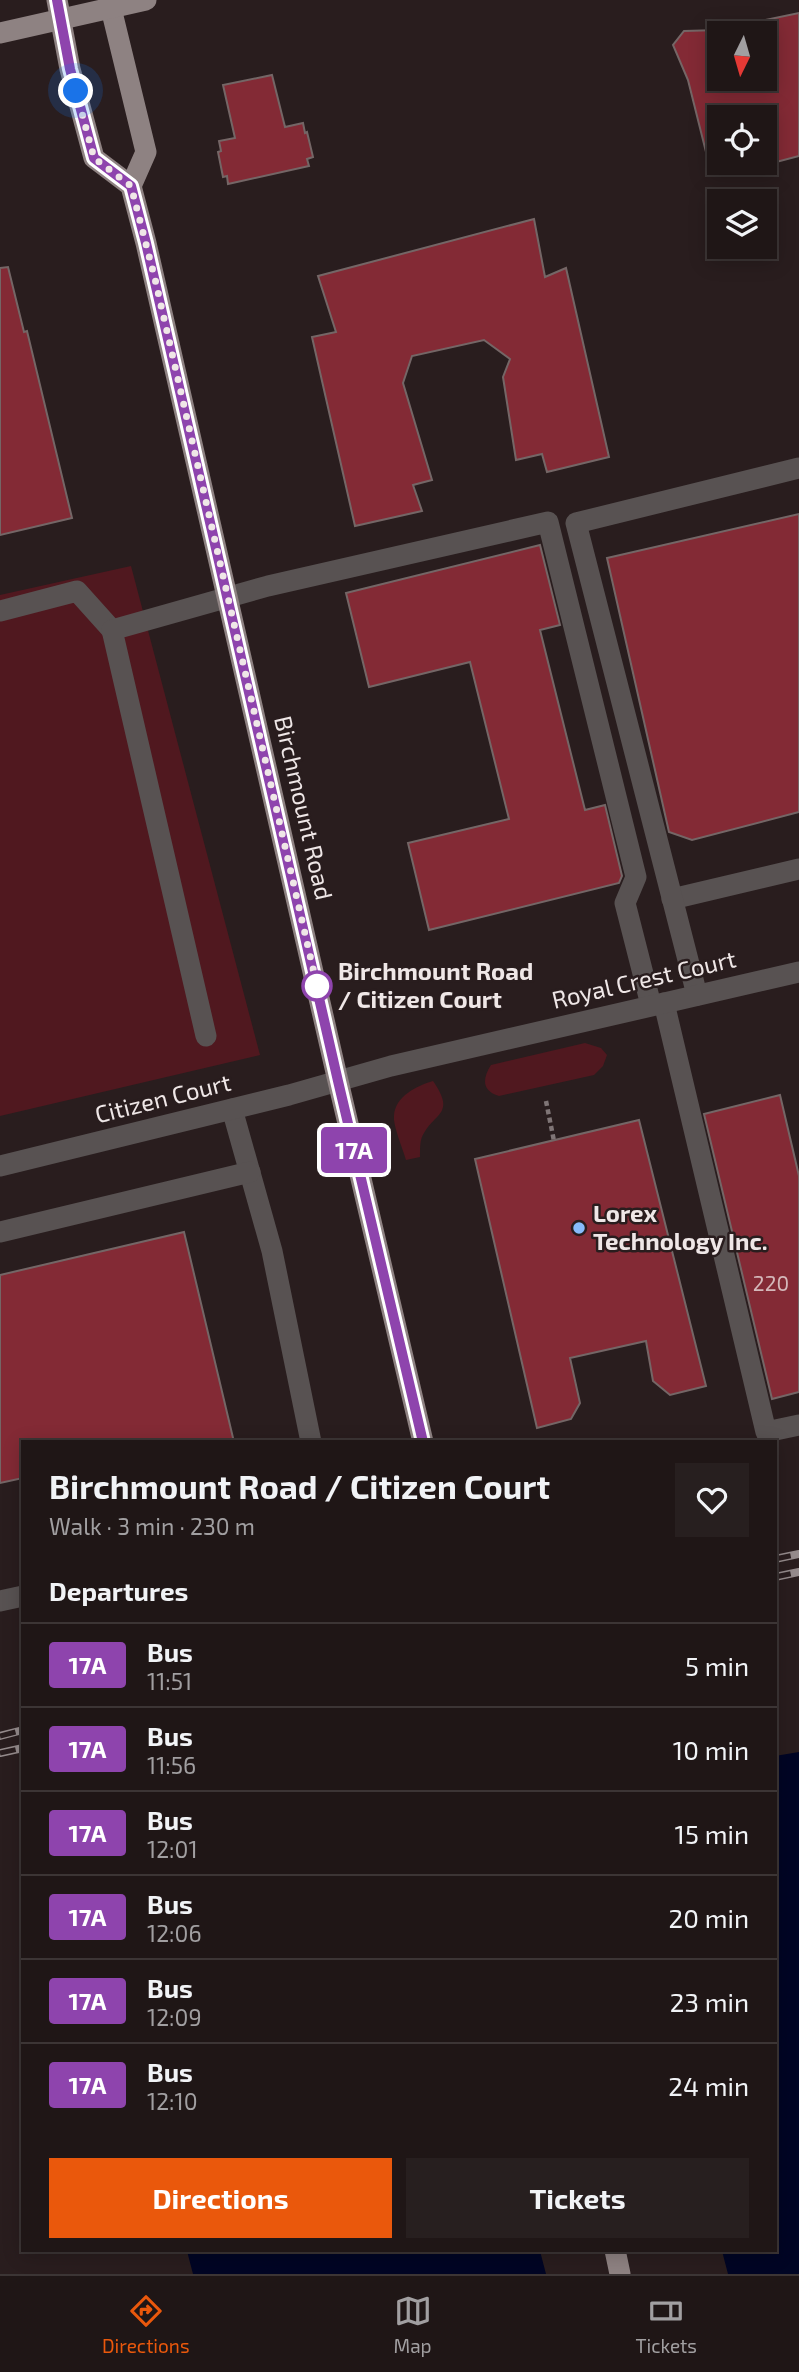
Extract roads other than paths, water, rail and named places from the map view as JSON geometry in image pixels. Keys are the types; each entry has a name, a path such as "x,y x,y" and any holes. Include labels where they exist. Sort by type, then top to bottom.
{"main road":[{"path":"0,33 59,10 146,0"},
{"path":"59,10 70,69 94,158 131,186 146,152 110,4"},
{"name":"Birchmount Road","path":"131,186 424,1440"},
{"path":"615,2252 620,2274"}],"street":[{"path":"697,995 576,523 799,468"},
{"path":"112,630 268,586 548,522 636,877 625,903 657,1004 766,1432 799,1425"},
{"path":"0,611 77,592 112,630 206,1036"},
{"path":"672,899 799,869"},
{"name":"Royal Crest Court","path":"338,1081 391,1066 799,971"},
{"name":"Citizen Court","path":"0,1166 338,1081"},
{"path":"232,1109 272,1251 311,1440"},
{"path":"0,1233 250,1172"},
{"path":"0,1601 21,1596"}],"water":[{"path":"799,1752 799,2274 728,2274 722,2252 777,2252 777,1756"},
{"path":"187,2252 540,2252 546,2274 193,2274"}],"railway":[{"path":"777,1559 799,1554"},
{"path":"777,1577 799,1572"},
{"path":"0,1736 21,1731"},
{"path":"0,1753 21,1748"}],"place":[{"name":"Birchmount Road / Citizen Court","path":"317,986"},
{"name":"Lorex Technology Inc.","path":"579,1228"}]}
